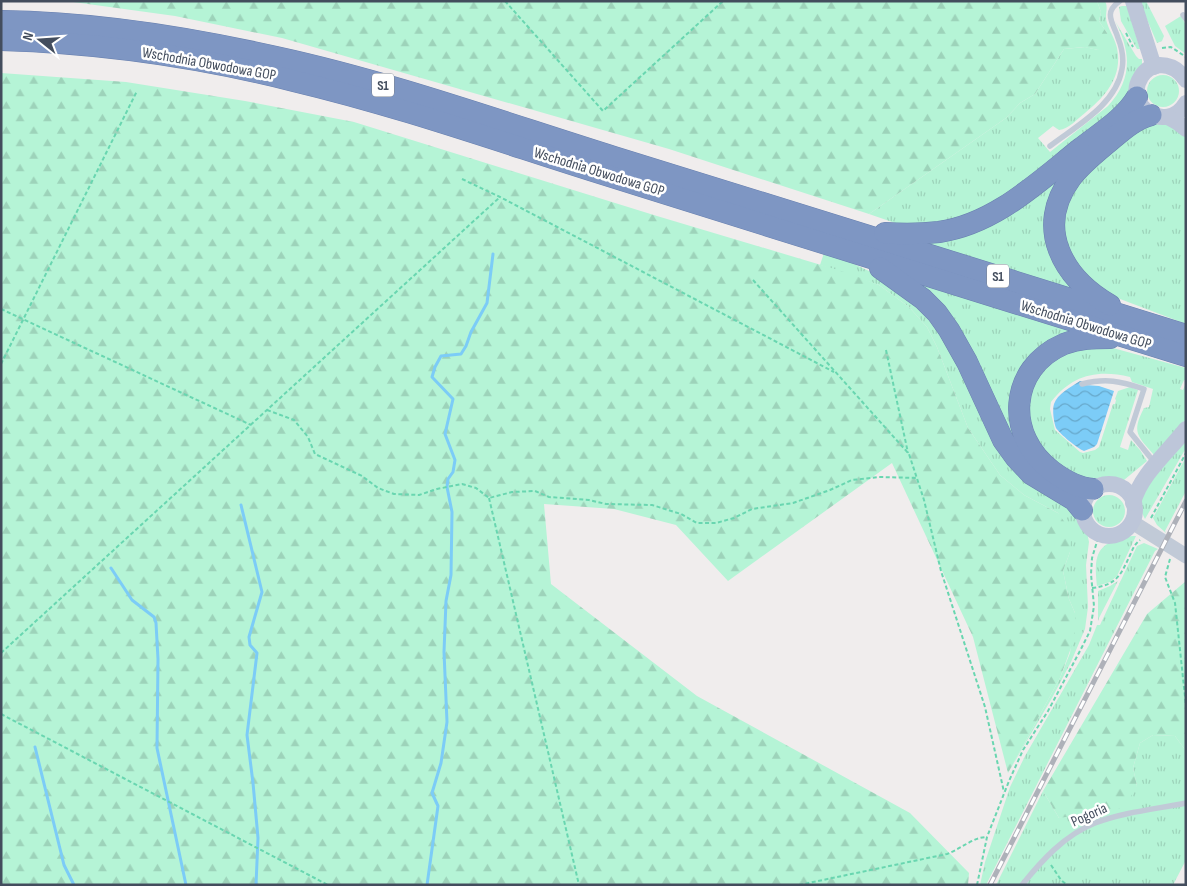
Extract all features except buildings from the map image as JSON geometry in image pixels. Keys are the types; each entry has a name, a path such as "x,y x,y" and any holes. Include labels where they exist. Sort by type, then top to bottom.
{"highway":[{"name":"Wschodnia Obwodowa GOP","path":"1,21 66,24 201,42 278,57 370,81 859,232 1133,329 1186,356"},
{"name":"Wschodnia Obwodowa GOP","path":"1,40 67,43 156,53 296,81 435,120 856,253 1133,329 1186,335"},
{"path":"859,232 908,234 940,231 961,226 990,215 1022,194 1084,146 1126,111 1137,97"},
{"path":"1133,329 1073,276 1061,256 1055,225 1057,209 1062,194 1075,172 1093,155 1139,119 1159,116"},
{"path":"856,253 914,291 937,313 955,339 998,430 1011,453 1032,474 1074,500 1082,510"},
{"path":"1093,489 1078,486 1064,480 1048,469 1037,458 1027,444 1021,429 1019,414 1020,398 1032,369 1056,348 1075,340 1133,329"}],"main road":[{"path":"1132,1 1154,67"},
{"path":"1186,79 1181,72 1174,68 1166,66 1154,67 1146,71 1141,77 1137,89 1137,97 1143,109 1177,122 1186,129"},
{"path":"1159,116 1178,112 1186,103"},
{"path":"1133,503 1138,491 1156,463 1186,429"},
{"path":"1116,485 1130,480 1156,463"},
{"path":"1106,484 1116,485 1125,490 1133,503 1135,512 1132,522 1126,530 1119,534 1099,535 1086,524 1082,510 1085,499 1093,489 1106,484"}],"street":[{"path":"1132,522 1178,555"}],"lane":[{"path":"1050,146 1102,105 1116,88 1122,71 1122,58 1120,45 1110,16 1112,8 1120,1"},
{"path":"1082,384 1097,380 1113,380 1144,389 1130,432 1156,463"},
{"name":"Pogoria","path":"1022,885 1051,852 1076,833 1095,824 1120,816 1186,803"}],"path":[{"path":"170,1 175,1"},
{"path":"505,1 603,110 723,1"},
{"path":"1123,29 1136,52"},
{"path":"1159,49 1170,46 1186,57"},
{"path":"1,364 137,91"},
{"path":"462,179 500,197 837,374"},
{"path":"1,653 500,197"},
{"path":"753,280 909,454"},
{"path":"1,309 251,425"},
{"path":"886,350 909,454 924,500 941,571 985,707 1004,792"},
{"path":"267,410 294,420 308,437 316,454 362,476 378,488 394,494 419,495 462,484 476,488 489,498 579,885"},
{"path":"1150,522 1151,515 1186,453"},
{"path":"489,498 512,492 535,491 549,497 589,500 606,504 652,505 681,514 697,523 716,522 734,518 752,509 793,503 852,480 879,477 917,478"},
{"path":"977,885 987,837 1004,792 1023,750 1048,711 1086,639 1093,617 1092,558 1099,535"},
{"path":"1092,588 1110,584 1120,575 1135,545 1142,538"},
{"path":"1178,555 1165,577 1175,603 1186,706"},
{"path":"1,714 328,885"},
{"path":"799,885 947,854 959,850 976,838 987,837"},
{"path":"1051,852 1051,866 1067,885"}],"green space":[{"path":"66,1 1097,1 1101,12 1099,21 1107,33 1110,46 1098,50 1084,47 1064,49 1035,94 1020,103 1006,118 869,214 669,149 282,38 175,16"},
{"path":"1097,1 1105,1 1107,6 1106,20 1117,48 1118,58 1115,77 1099,100 1073,123 1059,130 1053,126 1038,138 1050,152 1108,106 1116,96 1122,86 1127,65 1124,43 1115,21 1136,56 1142,59 1142,65 1132,94 1016,192 947,225 895,223 869,214 1006,118 1020,103 1035,94 1064,49 1085,47 1098,50 1107,33 1099,21 1101,12"},
{"path":"1139,1 1146,1 1164,36 1162,41 1157,43"},
{"path":"1127,6 1140,49 1137,49 1121,21 1119,7"},
{"path":"1181,16 1186,25 1186,54 1175,46 1165,26"},
{"path":"1,73 126,82 245,101 354,122 848,273 879,285 909,307 927,327 937,347 968,428 1000,475 1024,495 1058,513 1066,524 1071,538 1070,552 1063,571 1069,599 1075,613 1075,637 1060,678 1008,773 973,637 892,463 728,581 676,525 614,509 544,504 551,584 697,696 910,813 969,873 968,885 1,885"},
{"path":"1163,75 1175,79 1179,91 1175,103 1163,107 1151,103 1147,91 1151,79"},
{"path":"1152,120 1169,123 1186,135 1186,324 1099,291 1075,269 1061,225 1075,182"},
{"path":"1090,147 1053,200 1081,292 911,239 929,238"},
{"path":"824,253 850,262 892,282 930,313 990,423 1078,513 1087,532 1089,542 1086,565 1088,607 1085,629 1071,662 1052,698 1008,773 1060,678 1070,653 1075,613 1069,599 1063,571 1070,552 1058,513 1024,495 1000,475 968,428 937,347 927,327 909,307 879,285 820,265"},
{"path":"908,278 1080,333 1024,372 1034,468"},
{"path":"1102,345 1186,368 1186,380 1184,380 1180,389 1183,390 1186,383 1186,419 1154,455 1140,438 1137,429 1144,408 1149,407 1153,389 1132,382 1130,377 1107,374 1086,376 1068,386 1051,402 1050,409 1055,430 1083,453 1099,447 1118,391 1130,387 1138,390 1120,447 1128,450 1131,440 1147,461 1124,480 1093,484 1064,473 1029,434 1029,386 1059,353"},
{"path":"1186,439 1186,448 1145,519 1139,507 1145,489"},
{"path":"1186,457 1186,491 1165,531 1166,533 1157,525 1153,518"},
{"path":"1109,495 1121,499 1125,511 1121,523 1109,527 1097,523 1093,511 1097,499"},
{"path":"1136,536 1117,576 1110,582 1097,586 1096,564 1099,552 1108,543"},
{"path":"1144,543 1158,549 1155,551 986,885 980,885 985,862 1010,787 1025,756 1089,645 1097,625 1100,625 1137,546"},
{"path":"1118,581 1099,618 1098,621 1098,591"},
{"path":"1186,581 1186,751 1175,736 1153,735 1140,743 1133,768 1137,786 1124,808 1059,818 1043,791 1147,614"},
{"path":"1153,735 1175,736 1186,751 1186,860 1173,885 996,885 1043,791 1059,818 1137,786 1133,768 1140,743"}],"water":[{"path":"1080,381 1084,381 1085,385 1099,386 1114,391 1097,444 1084,451 1058,431 1055,426 1053,413 1054,404 1058,397"}],"waterway":[{"path":"427,885 438,806 432,793 441,763 447,722 444,652 446,601 451,575 452,512 447,487 455,460 445,434 453,399 432,377 441,356 461,354 466,346 471,332 487,303 493,254"},
{"path":"241,505 262,592 249,637 250,645 257,653 247,735 258,838 256,885"},
{"path":"111,568 132,600 154,617 156,623 158,659 157,748 186,885"},
{"path":"35,747 64,865 74,885"}],"railway":[{"path":"990,885 1186,501"}]}
